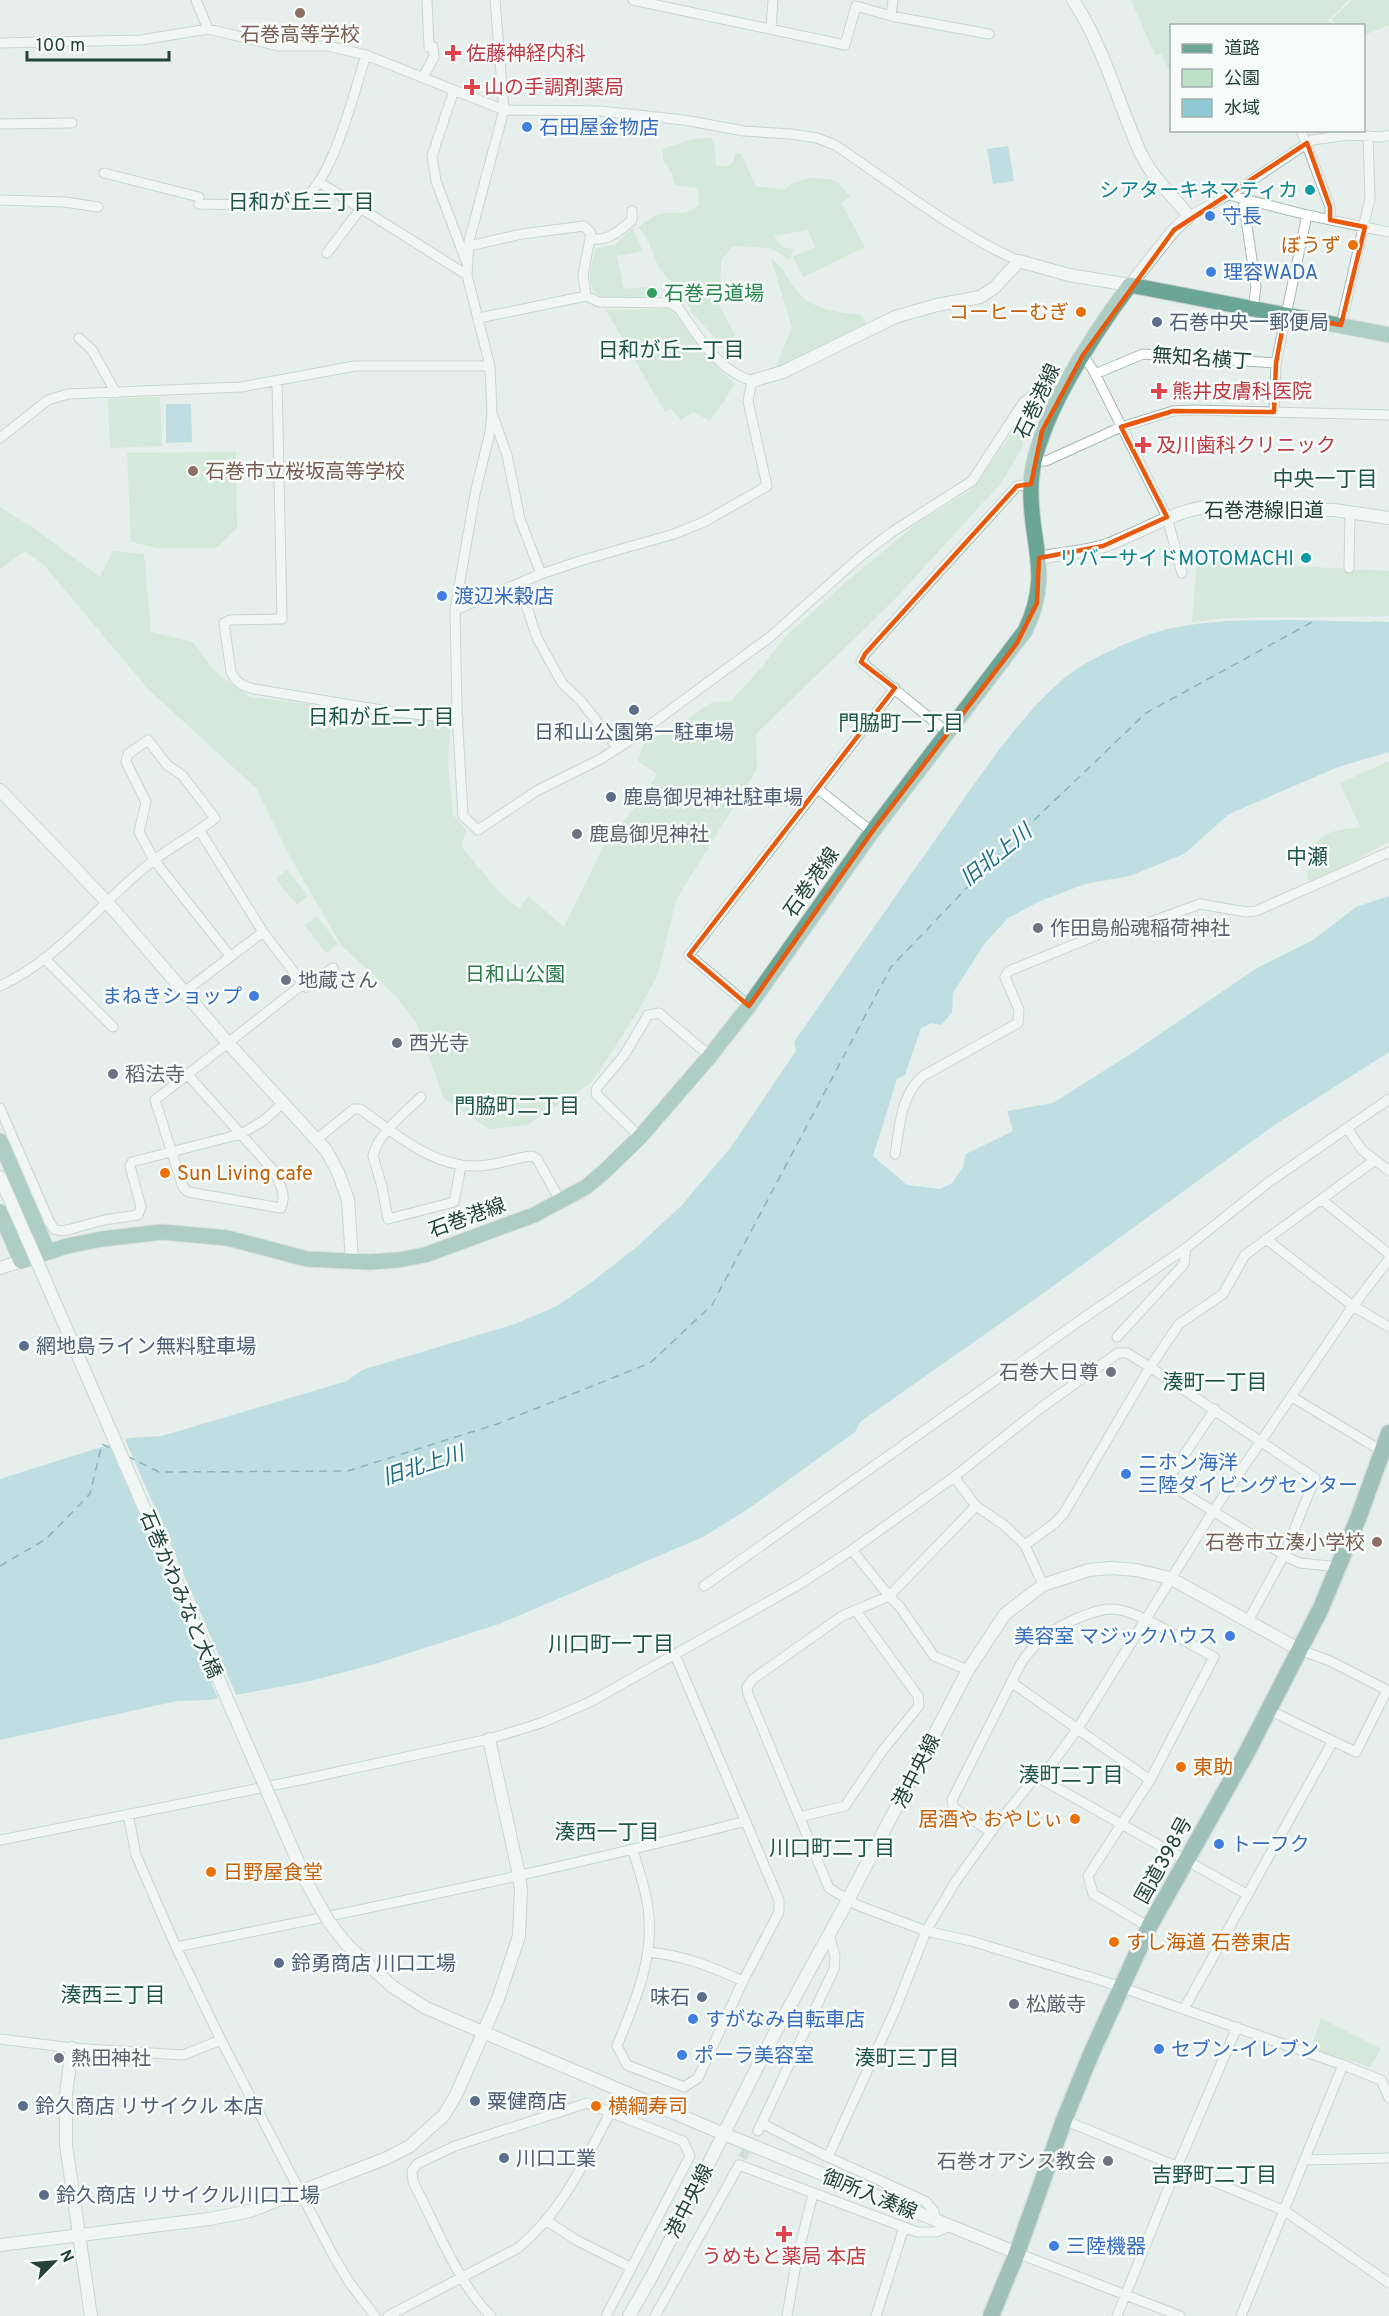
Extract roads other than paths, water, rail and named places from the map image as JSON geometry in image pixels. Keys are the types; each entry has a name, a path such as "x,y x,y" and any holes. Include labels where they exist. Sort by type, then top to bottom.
{"highway":[{"name":"国道398号","path":"991,2316 1017,2253 1064,2121 1091,2054 1149,1928 1300,1650 1339,1567 1389,1432"}],"main road":[{"path":"1130,285 1389,335"},
{"name":"石巻港線","path":"21,1261 102,1239 162,1232 226,1238 307,1259 398,1260 425,1254 534,1215 586,1187 605,1172 640,1137 710,1056 749,1006 872,832 1025,631 1037,603 1040,586 1039,558 1031,505 1031,484 1033,461 1042,431 1083,355 1130,285"},
{"path":"0,1141 48,1252"},
{"path":"0,1212 21,1261"}],"street":[{"path":"196,0 208,29"},
{"path":"423,77 434,57 433,48 429,47 427,0"},
{"path":"467,271 469,246 504,110 495,0"},
{"path":"633,0 771,27 845,45 856,6 891,16 989,34"},
{"path":"771,27 773,0"},
{"path":"891,16 893,0"},
{"path":"1073,0 1105,62 1142,155 1155,176 1189,216"},
{"path":"0,42 141,40 208,29 279,46 328,46 366,54 504,110 608,112 684,120 744,131 817,138 835,145 960,228 1019,261 1069,275 1130,285 1174,230 1189,216 1229,195 1312,140 1349,135 1382,137 1389,135"},
{"path":"104,173 199,201 298,203 314,190 325,174 366,54"},
{"path":"454,90 432,156 436,181 467,271 480,318 490,366 492,413 455,610 463,816 478,830 538,790 618,748 770,637 861,556 892,532 972,481 1023,402 1060,377 1068,382"},
{"path":"0,124 72,123"},
{"path":"1302,132 1330,207 1330,220"},
{"path":"1341,326 1370,198 1368,136"},
{"path":"319,182 467,271"},
{"path":"1229,195 1307,215 1389,231"},
{"path":"1243,199 1256,287 1253,308"},
{"path":"0,200 65,202 98,207"},
{"path":"327,253 361,208"},
{"path":"590,239 604,241 615,235 632,220 632,212"},
{"path":"1274,412 1276,363 1307,215"},
{"path":"469,246 522,234 584,226 591,233 583,275 586,296"},
{"path":"480,318 586,296 599,302 671,303 716,358 734,374 752,381 783,372 895,317 937,305 980,297 994,288 1019,261"},
{"path":"79,338 92,350 116,393"},
{"name":"無知名横丁","path":"1095,374 1143,354 1276,363"},
{"path":"1083,355 1095,374 1167,517 1182,573"},
{"path":"0,438 48,400 68,393 241,387 355,366 490,366"},
{"path":"278,381 282,619 230,620 224,623 231,672 240,684 254,689 394,712 458,718"},
{"path":"455,610 541,574 684,530 704,522 766,486 748,400 752,381"},
{"path":"1033,461 1046,461 1121,427 1173,411 1389,415"},
{"path":"492,413 507,455 520,519 541,574"},
{"path":"947,732 861,662 865,654 1017,486 1031,484"},
{"name":"石巻港線旧道","path":"1039,558 1102,546 1167,517 1186,510 1205,507 1234,506 1350,512 1389,518"},
{"path":"1349,568 1350,512"},
{"path":"519,583 537,638 562,683 580,700 618,748"},
{"path":"749,1006 690,955 895,688"},
{"path":"0,986 27,972 154,860 200,831 215,818 182,776 167,765 148,740 128,754 126,762 146,802 140,832 154,860 230,956"},
{"path":"818,789 872,832"},
{"path":"0,790 107,902 227,1042 317,1139 333,1161 348,1200 352,1261"},
{"path":"200,831 263,932 303,984 306,987 333,968"},
{"path":"895,1154 903,1107 914,1084 923,1076 1018,1023 1019,1010 1005,977 1009,971 1112,929 1131,929 1200,904 1246,912 1256,911 1389,852"},
{"path":"184,992 263,932"},
{"path":"44,958 113,1027"},
{"path":"187,1074 273,1170 281,1185 283,1203 281,1208 188,1192 183,1187 155,1100 187,1074 227,1042 303,984"},
{"path":"640,1137 596,1094 597,1088 625,1054 648,1016 658,1013 710,1056"},
{"path":"421,1097 389,1129 374,1156 388,1219 454,1202 461,1166"},
{"path":"704,1586 1186,1248 1269,1182 1389,1099"},
{"path":"0,1108 49,1221 54,1228 62,1231 104,1220 138,1215 141,1207 130,1166 132,1162 241,1134 263,1121 283,1103"},
{"path":"317,1139 357,1108 428,1154 461,1166 479,1166 532,1156 537,1159 561,1202"},
{"path":"1347,1128 1362,1150 1389,1171"},
{"path":"1025,1545 1056,1523 1064,1513 1150,1367 1179,1324 1223,1294 1245,1255 1375,1160"},
{"name":"石巻かわみなと大橋","path":"0,1177 308,1885 329,1922 348,1946 393,1987 426,2007 483,2032"},
{"path":"1322,1200 1389,1254"},
{"path":"1266,1239 1353,1306 1389,1327"},
{"path":"1117,1337 1184,1264 1186,1248"},
{"path":"828,2157 896,2008 926,1931 956,1881 991,1832 1032,1781 1041,1779 1078,1728 1212,1513 1353,1306 1389,1259"},
{"path":"0,1268 21,1261"},
{"path":"0,1840 489,1739 541,1723 590,1702 800,1584 852,1550 954,1477 1042,1407 1118,1353 1127,1353 1150,1367 1316,1478 1284,1555 1248,1621"},
{"path":"1292,1397 1382,1451"},
{"path":"1215,1409 1166,1482 1212,1513 1300,1563 1339,1567"},
{"path":"954,1477 976,1506 1004,1525 1025,1545 1043,1585"},
{"path":"976,1506 888,1596 842,1616 753,1679 747,1687 747,1694 825,1881 835,1894 926,1931 971,1941 1122,1987 1381,2079 1389,2098"},
{"path":"852,1550 888,1596 900,1607 934,1656 968,1670"},
{"name":"港中央線","path":"629,2316 769,2044 848,1900 968,1670 1005,1614 1043,1585 1089,1570 1111,1568 1137,1570 1170,1578 1300,1650"},
{"path":"991,1832 953,1808 952,1800 1011,1682 1030,1649 1045,1635 1079,1617 1111,1609 1144,1619 1214,1657 1150,1780 1088,1875 1093,1894 1149,1928"},
{"path":"800,1817 845,1806 883,1750 919,1706 918,1696 856,1611"},
{"path":"1269,1710 1356,1752 1388,1690 1330,1661 1300,1650"},
{"path":"633,1850 648,1906 649,1952 641,1987 617,2046 627,2065 684,2087 698,2078 743,1981 779,1912 779,1900 675,1655"},
{"path":"1011,1682 1150,1780"},
{"path":"0,2245 209,2219 250,2211 387,2158 410,2146 429,2131 444,2115 456,2096 498,1999 519,1936 519,1875 489,1739"},
{"path":"1184,2009 1333,1741"},
{"path":"1041,1779 1248,1894"},
{"path":"128,1814 136,1855 176,1947 221,2040 344,2273 375,2316"},
{"path":"176,1947 406,1902 633,1850 746,1821"},
{"path":"829,1935 835,1956 834,1969 760,2127 926,2201 933,2211 935,2220"},
{"path":"649,1952 701,1962 743,1981"},
{"path":"1117,2316 1177,2167 1238,2027"},
{"name":"御所入湊線","path":"483,2032 724,2134 1017,2253"},
{"path":"0,2038 72,2048 183,2055 221,2040"},
{"path":"72,2048 66,2095 66,2145 91,2316"},
{"path":"1241,2316 1343,2065"},
{"path":"491,2316 480,2305 462,2277 413,2182 412,2170 417,2164 455,2146 587,2103 683,2141 690,2156 606,2316"},
{"path":"388,2316 518,2248 547,2222 573,2183 611,2111"},
{"path":"1064,2121 1285,2211 1389,2283"},
{"path":"1305,2160 1389,2158"},
{"path":"656,2316 740,2161 813,2194 904,2227 926,2233 936,2232 950,2226"},
{"path":"787,2316 797,2258 813,2194"},
{"path":"547,2222 576,2240 630,2267"},
{"path":"876,2316 904,2227"},
{"path":"1017,2253 1180,2316"}],"water":[{"path":"1008,146 1014,181 993,184 987,149"},
{"path":"166,404 191,404 192,442 166,443"},
{"name":"旧北上川","path":"1222,621 1389,622 1389,752 1338,767 1229,814 1184,854 1130,876 1085,884 1040,901 1008,918 985,943 953,993 952,1013 941,1025 932,1023 921,1028 905,1075 897,1079 873,1156 907,1185 940,1189 952,1183 963,1167 966,1154 1013,1131 1007,1111 1053,1103 1129,1055 1257,968 1313,940 1356,907 1389,896 1389,1052 1273,1126 1045,1292 860,1422 855,1432 748,1509 703,1537 499,1624 378,1663 311,1681 209,1700 177,1701 0,1740 0,1479 130,1438 162,1436 347,1381 362,1370 515,1324 557,1306 638,1246 682,1205 731,1147 796,1051 794,1042 971,788 1028,714 1061,681 1081,666 1120,646 1178,627"}],"tunnel":[{"path":"742,2158 758,2131"}],"place":[{"name":"石巻高等学校","path":"300,13"},
{"name":"佐藤神経内科","path":"453,53"},
{"name":"山の手調剤薬局","path":"472,87"},
{"name":"石田屋金物店","path":"527,127"},
{"name":"シアターキネマティカ","path":"1310,190"},
{"name":"守長","path":"1210,216"},
{"name":"ぼうず","path":"1353,245"},
{"name":"理容WADA","path":"1211,272"},
{"name":"石巻弓道場","path":"652,293"},
{"name":"コーヒーむぎ","path":"1081,312"},
{"name":"石巻中央一郵便局","path":"1157,322"},
{"name":"熊井皮膚科医院","path":"1159,391"},
{"name":"及川歯科クリニック","path":"1143,445"},
{"name":"石巻市立桜坂高等学校","path":"193,471"},
{"name":"リバーサイドMOTOMACHI","path":"1306,558"},
{"name":"渡辺米穀店","path":"442,596"},
{"name":"日和山公園第一駐車場","path":"634,710"},
{"name":"鹿島御児神社駐車場","path":"611,797"},
{"name":"鹿島御児神社","path":"577,834"},
{"name":"作田島船魂稲荷神社","path":"1038,928"},
{"name":"地蔵さん","path":"286,980"},
{"name":"まねきショップ","path":"254,996"},
{"name":"西光寺","path":"397,1043"},
{"name":"稻法寺","path":"113,1074"},
{"name":"Sun Living cafe","path":"165,1173"},
{"name":"網地島ライン無料駐車場","path":"24,1346"},
{"name":"石巻大日尊","path":"1111,1372"},
{"name":"ニホン海洋 三陸ダイビングセンター","path":"1126,1474"},
{"name":"石巻市立湊小学校","path":"1377,1542"},
{"name":"美容室 マジックハウス","path":"1230,1636"},
{"name":"東助","path":"1181,1767"},
{"name":"居酒や おやじぃ","path":"1075,1819"},
{"name":"トーフク","path":"1219,1844"},
{"name":"日野屋食堂","path":"211,1872"},
{"name":"すし海道 石巻東店","path":"1114,1942"},
{"name":"鈴勇商店 川口工場","path":"279,1963"},
{"name":"味石","path":"702,1997"},
{"name":"松厳寺","path":"1014,2004"},
{"name":"すがなみ自転車店","path":"693,2019"},
{"name":"セブン-イレブン","path":"1159,2049"},
{"name":"ポーラ美容室","path":"682,2055"},
{"name":"熱田神社","path":"59,2058"},
{"name":"粟健商店","path":"475,2101"},
{"name":"鈴久商店 リサイクル 本店","path":"23,2106"},
{"name":"横綱寿司","path":"596,2106"},
{"name":"川口工業","path":"504,2158"},
{"name":"石巻オアシス教会","path":"1108,2161"},
{"name":"鈴久商店 リサイクル川口工場","path":"44,2195"},
{"name":"うめもと薬局 本店","path":"784,2234"},
{"name":"三陸機器","path":"1054,2246"}],"district":[{"name":"日和が丘三丁目","path":"301,202"},
{"name":"日和が丘一丁目","path":"671,350"},
{"name":"中央一丁目","path":"1325,479"},
{"name":"日和が丘二丁目","path":"381,717"},
{"name":"門脇町一丁目","path":"901,723"},
{"name":"中瀬","path":"1307,857"},
{"name":"門脇町二丁目","path":"517,1106"},
{"name":"湊町一丁目","path":"1215,1382"},
{"name":"川口町一丁目","path":"611,1644"},
{"name":"湊町二丁目","path":"1071,1775"},
{"name":"湊西一丁目","path":"607,1832"},
{"name":"川口町二丁目","path":"832,1848"},
{"name":"湊西三丁目","path":"113,1995"},
{"name":"湊町三丁目","path":"907,2058"},
{"name":"吉野町二丁目","path":"1214,2175"}],"park label":[{"name":"日和山公園","path":"515,974"}]}
